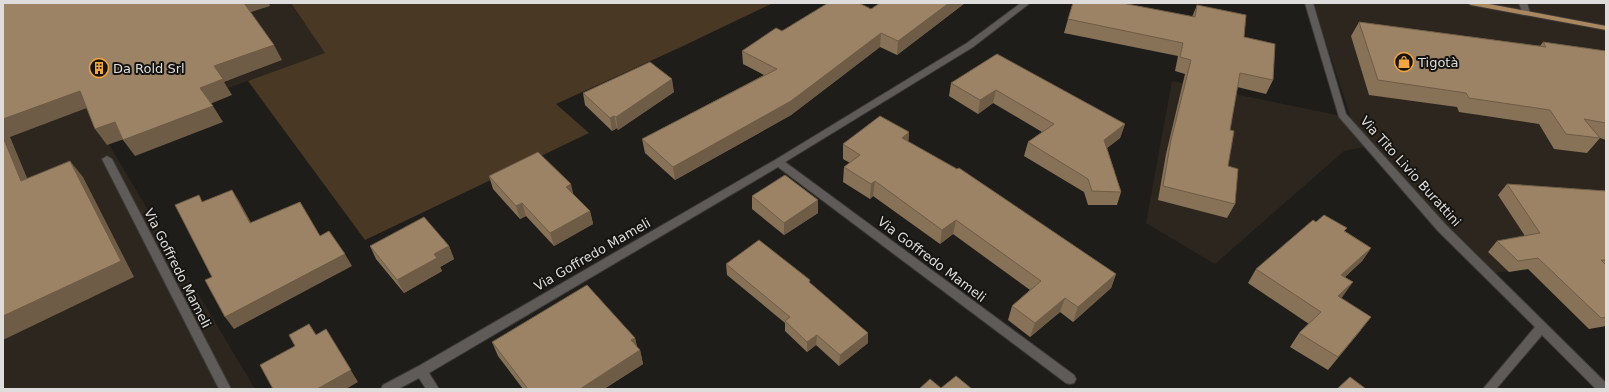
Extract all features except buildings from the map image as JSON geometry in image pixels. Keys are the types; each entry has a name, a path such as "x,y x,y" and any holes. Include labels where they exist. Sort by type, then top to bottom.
{"main road":[{"path":"1471,3 1606,28"}],"street":[{"name":"Via Goffredo Mameli","path":"387,389 421,371 778,162 970,46 1026,3"},
{"name":"Via Tito Livio Burattini","path":"1309,3 1342,115 1442,228 1604,389"},
{"path":"1523,3 1526,13"},
{"name":"Via Goffredo Mameli","path":"107,159 225,389"},
{"name":"Via Goffredo Mameli","path":"778,162 1070,379"},
{"path":"1488,389 1542,328"},
{"path":"421,371 433,389"}],"shaded area":[{"path":"3,3 291,3 326,53 102,133 255,389 3,389"},
{"path":"291,3 773,3 556,104 589,133 365,240 248,81 325,53"},
{"path":"1313,3 1606,3 1606,281 1587,262 1494,273 1438,218 1375,145 1344,151 1215,264 1146,223 1172,81 1351,118"}],"place":[{"name":"Tigotà","path":"1404,62"},
{"name":"Da Rold Srl","path":"99,68"}]}
